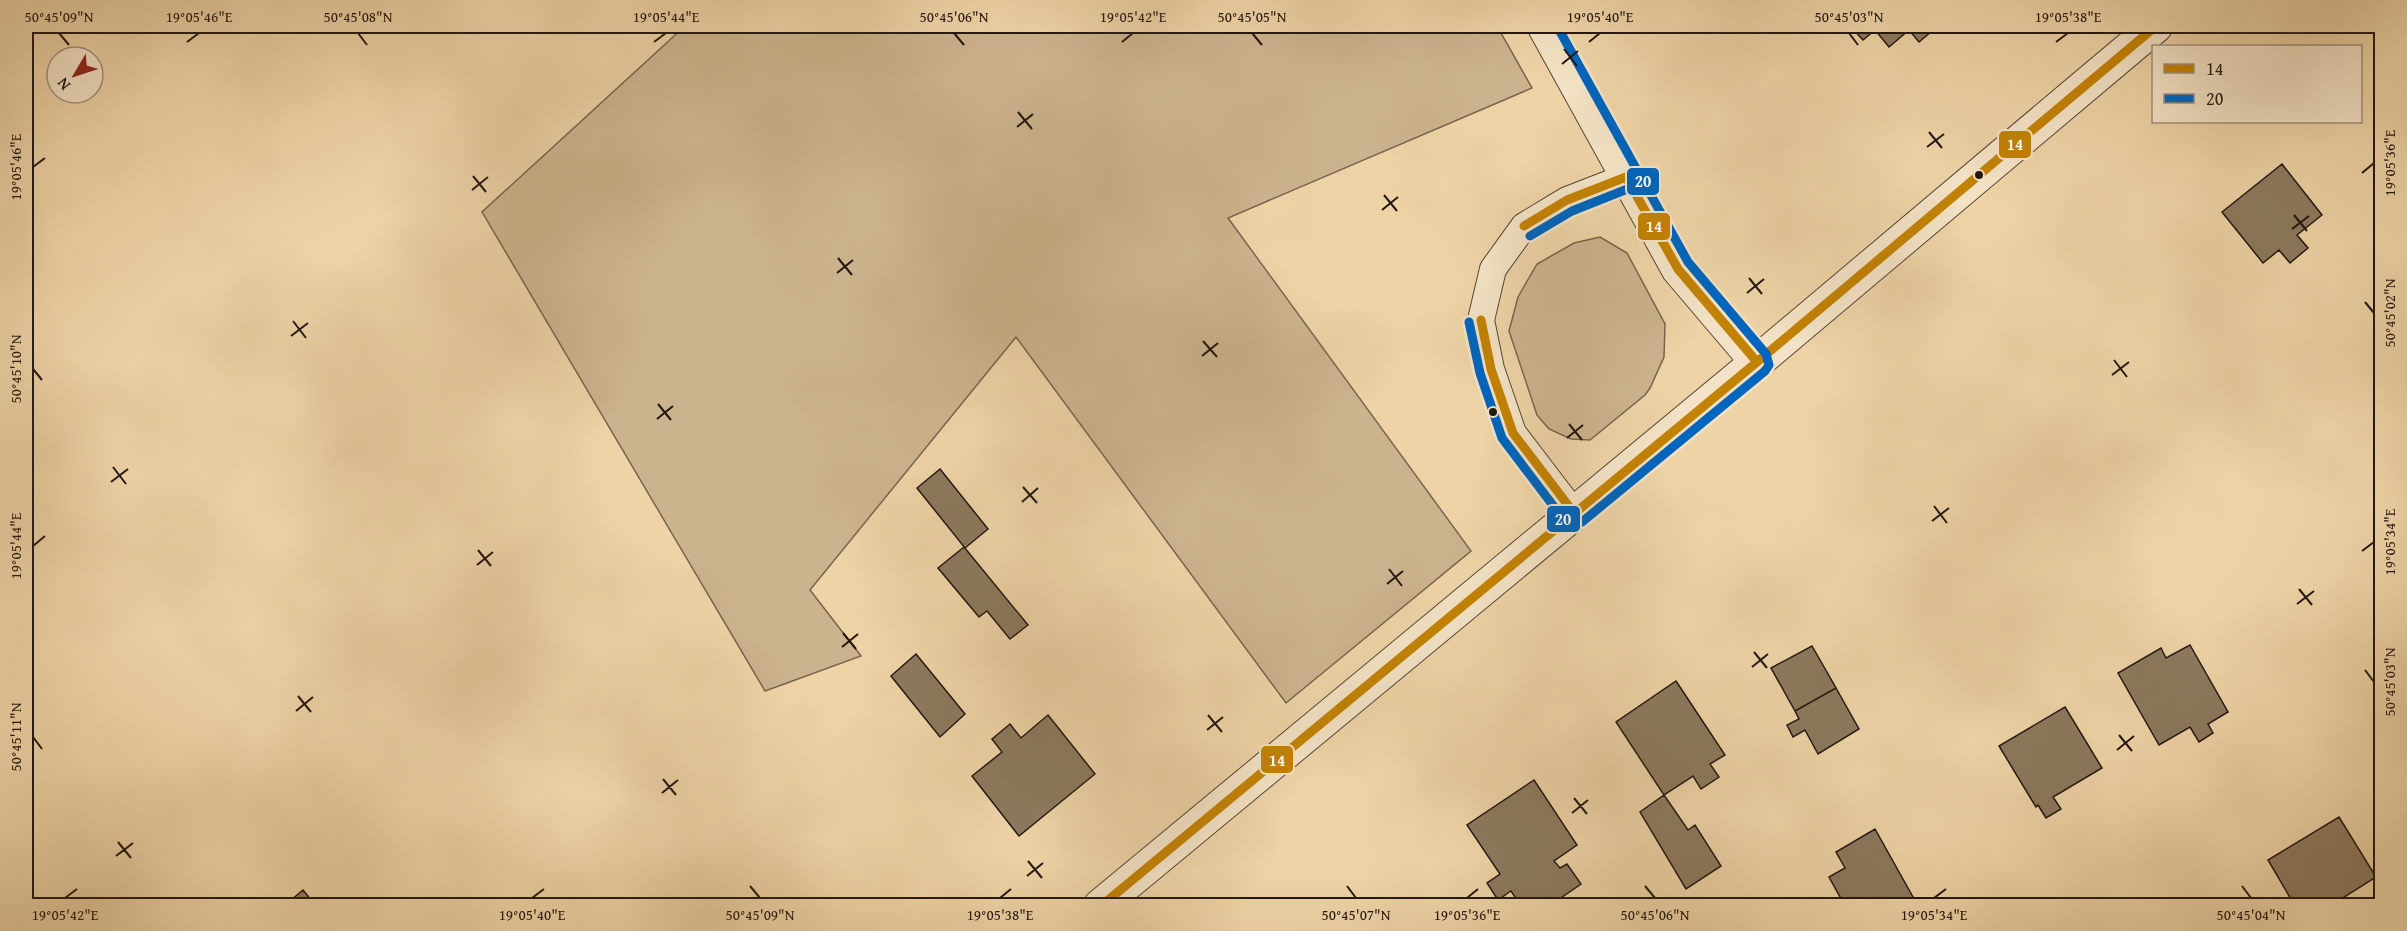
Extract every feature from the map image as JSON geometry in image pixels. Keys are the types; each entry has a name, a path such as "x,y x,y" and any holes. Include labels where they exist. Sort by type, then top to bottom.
{"street":[{"path":"1544,26 1678,269 1757,362"},
{"path":"1100,906 1757,362 2156,26"}],"lane":[{"path":"1574,513 1513,433 1491,369 1481,320 1493,269 1524,226 1567,200 1626,177"}],"shaded area":[{"path":"685,26 1497,26 1532,88 1228,218 1471,551 1286,703 1016,337 810,590 861,656 765,691 482,212"},
{"path":"1600,237 1627,253 1665,324 1664,357 1645,395 1590,440 1571,439 1549,429 1537,415 1509,331 1518,297 1537,264 1574,243"}],"building":[{"path":"1850,26 1938,26 1919,42 1909,30 1889,47 1875,30 1863,40"},
{"path":"2282,164 2322,215 2297,235 2308,248 2290,263 2279,250 2263,263 2222,212"},
{"path":"940,469 988,529 965,548 917,488"},
{"path":"964,547 1028,625 1010,639 987,611 979,617 938,568"},
{"path":"2190,645 2228,712 2208,724 2213,733 2199,742 2190,727 2159,745 2118,673 2161,648 2166,658"},
{"path":"1812,646 1836,688 1795,711 1771,668"},
{"path":"916,654 965,714 940,737 891,676"},
{"path":"1676,681 1725,755 1710,764 1719,777 1701,789 1693,776 1664,795 1616,722"},
{"path":"1836,688 1859,729 1818,754 1805,730 1793,737 1787,725 1799,719 1795,711"},
{"path":"2065,707 2102,768 2053,797 2061,809 2046,818 2038,805 2036,807 1999,746"},
{"path":"1048,715 1095,774 1019,836 972,776 1002,752 992,739 1010,724 1021,738"},
{"path":"1534,780 1577,845 1554,861 1560,868 1567,864 1581,884 1549,906 1521,906 1511,891 1498,900 1487,883 1500,874 1467,825"},
{"path":"1664,795 1688,830 1695,825 1721,866 1686,889 1640,812"},
{"path":"2339,817 2376,877 2341,899 2345,906 2295,906 2268,860"},
{"path":"1875,829 1918,906 1845,906 1829,877 1845,868 1836,852"},
{"path":"303,890 316,906 284,906"}],"transit line":[{"name":"20","path":"1469,322 1480,373 1502,438 1564,520 1573,525 1582,522 1765,371 1769,365 1766,354 1688,262 1557,26"},
{"name":"14","path":"1101,906 1757,362 2156,26"},
{"name":"14","path":"1524,226 1567,200 1626,177 1678,269 1757,362"},
{"name":"20","path":"1530,236 1572,211 1630,188"},
{"name":"14","path":"1481,320 1491,369 1513,433 1574,513"}]}
